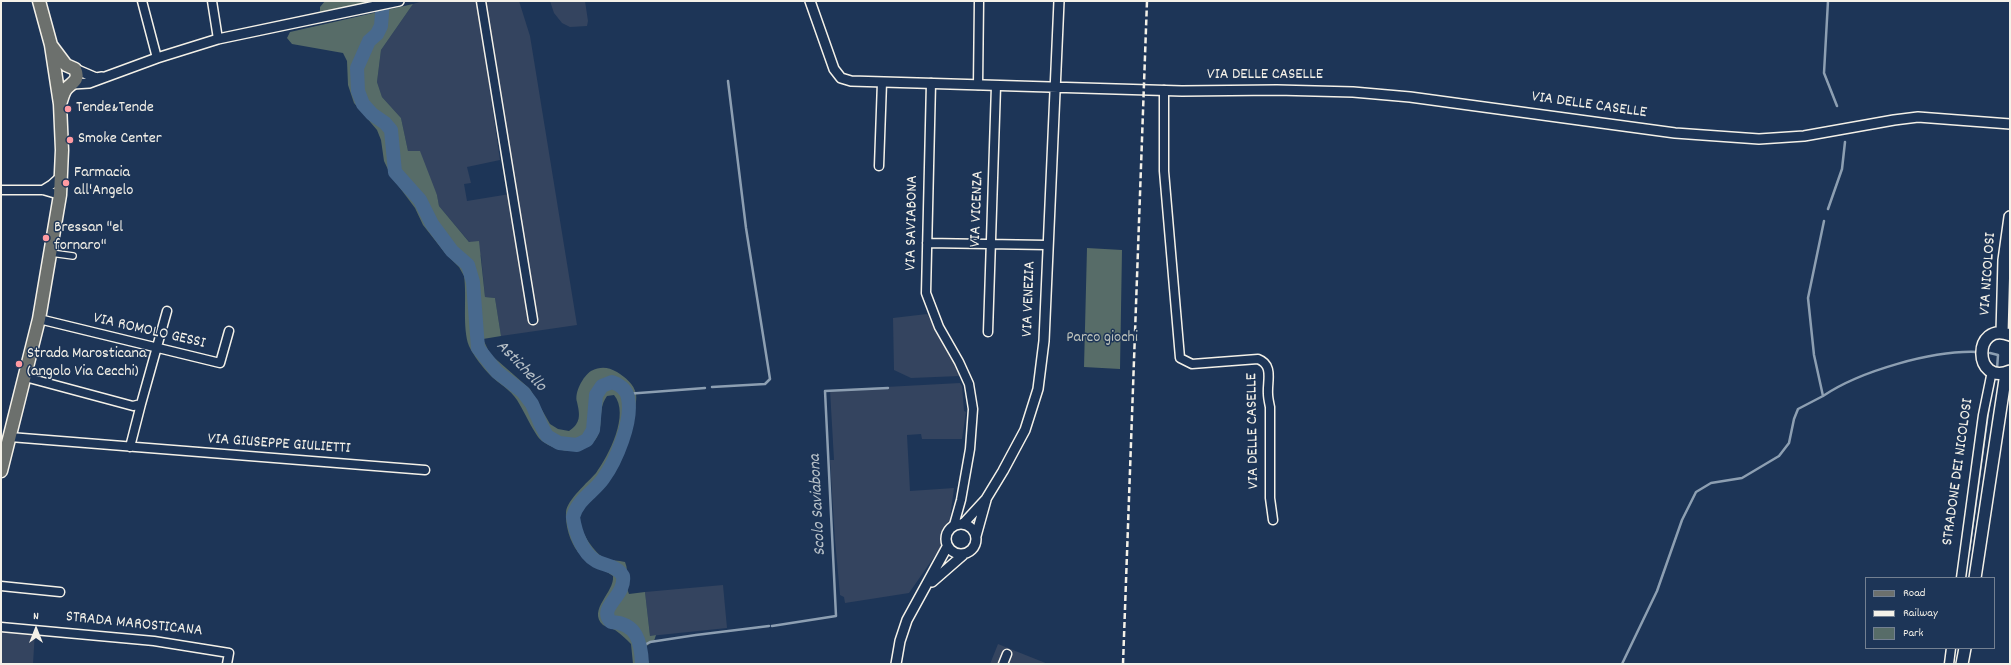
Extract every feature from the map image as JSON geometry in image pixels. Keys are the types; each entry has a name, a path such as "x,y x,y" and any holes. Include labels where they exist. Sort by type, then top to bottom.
{"main road":[{"path":"1,471 39,320 60,195 60,104 51,46 39,1"},
{"path":"51,46 77,75 60,104"},
{"path":"55,78 60,66 71,67"},
{"path":"55,78 61,86 71,85"},
{"name":"VIA NICOLOSI","path":"2006,334 2004,260 2010,217"},
{"path":"1992,371 1982,360 1982,347 1989,337 2006,334"},
{"name":"STRADONE DEI NICOLOSI","path":"1975,577 2008,372 1992,371"},
{"path":"1962,664 1965,649"}],"street":[{"path":"142,1 157,58"},
{"path":"212,1 218,39"},
{"path":"71,85 89,83 157,58 218,39 399,1"},
{"path":"481,1 533,320"},
{"path":"810,1 834,69 841,78 851,81 931,83"},
{"path":"978,85 979,1"},
{"name":"VIA VENEZIA","path":"959,525 986,499 1004,471 1025,430 1038,389 1044,341 1047,245 1056,88 1059,1"},
{"path":"71,67 96,78 103,77"},
{"path":"879,166 882,82"},
{"name":"VIA DELLE CASELLE","path":"931,83 1056,88 1305,90 1383,94 1675,133 1759,139 1804,136 1918,117 2010,124"},
{"name":"VIA SAVIABONA","path":"931,83 926,293 939,327 959,362 969,384 973,409 970,449 961,500 959,525 950,528 945,536 947,548"},
{"name":"VIA VICENZA","path":"988,332 996,86"},
{"name":"VIA DELLE CASELLE","path":"1164,90 1164,171 1180,358 1192,364 1258,359 1267,365 1269,371 1268,394 1270,407 1270,498 1273,520"},
{"path":"43,190 61,176"},
{"path":"1,190 43,190 60,195"},
{"path":"927,243 1047,245"},
{"path":"51,253 73,256"},
{"path":"130,447 167,311"},
{"name":"VIA ROMOLO GESSI","path":"39,320 220,363 229,331"},
{"name":"STRADONE DEI NICOLOSI","path":"1961,577 1983,415 1992,371"},
{"path":"25,377 133,406 141,404"},
{"name":"VIA GIUSEPPE GIULIETTI","path":"10,437 425,470"},
{"name":"VIA VENEZIA","path":"976,536 986,499"},
{"path":"926,587 975,546 976,536 971,528 959,525"},
{"path":"896,664 900,641 907,620 947,548 952,552 963,555"},
{"name":"STRADA MAROSTICANA","path":"1,586 60,592"},
{"name":"STRADA MAROSTICANA","path":"1,627 162,642 229,653 227,664"},
{"path":"1949,664 1951,649"},
{"path":"1003,664 1007,654"}],"shaded area":[{"path":"423,1 477,1 500,160 467,167 471,183 464,184 467,201 516,193 483,1 519,1 530,36 577,325 501,336 495,298 485,297 481,256 439,206 437,195 431,183 408,151 401,118 382,97 377,82 381,50 413,4"},
{"path":"550,1 585,1 588,21 587,26 570,27 562,23 554,13"},
{"path":"2010,254 2010,333 2009,334 2004,301"},
{"path":"927,314 961,374 960,376 911,378 894,370 893,318"},
{"path":"960,383 962,386 964,411 966,412 962,439 922,439 921,434 907,435 910,491 954,488 950,518 951,531 948,537 909,593 845,603 844,597 840,595 835,540 830,460 834,460 830,390"},
{"path":"723,585 727,628 650,636 645,592"},
{"path":"1,629 35,631 33,664 1,664"},
{"path":"998,644 1048,664 990,664"}],"green space":[{"path":"325,1 379,1 320,13 320,7"},
{"path":"413,4 381,50 377,82 382,97 401,118 408,151 420,151 437,195 439,206 469,242 479,241 485,297 495,298 501,336 483,339 490,354 530,389 550,424 558,429 569,431 578,422 579,411 576,398 578,390 582,381 591,371 601,368 614,370 626,379 635,390 636,402 634,414 620,455 609,478 601,489 584,502 579,510 578,516 581,528 588,541 602,557 625,562 629,594 645,592 650,636 656,635 654,641 645,647 649,664 633,664 631,644 615,630 603,625 599,619 598,613 610,588 613,576 586,560 578,552 570,538 566,522 567,507 578,491 596,473 612,445 619,423 620,413 618,403 614,395 607,396 603,403 600,431 593,443 585,448 574,451 557,449 539,438 514,396 487,372 471,350 467,339 465,321 464,276 459,267 445,253 423,225 415,208 391,176 384,161 381,140 377,130 354,103 348,85 347,61 343,53 292,44 287,38 290,32"},
{"name":"Parco giochi","path":"1087,248 1122,250 1120,369 1084,367"}],"waterway":[{"name":"Astichello","path":"383,1 381,26 377,34 369,41 357,68 358,91 363,104 372,114 385,123 391,130 395,172 420,200 432,224 452,251 468,265 473,282 478,348 497,372 523,392 532,404 547,436 559,443 577,445 587,440 593,430 596,395 602,386 612,382 623,388 627,395 629,407 628,418 618,452 603,479 578,505 573,517 577,535 587,553 596,561 618,570 623,576 623,583 620,590 607,611 608,617 611,622 620,623 627,626 636,635 639,641 642,664"},
{"path":"1828,1 1824,73 1837,106"},
{"path":"712,387 765,384 770,379 746,228 728,81"},
{"path":"1828,209 1842,169 1845,142"},
{"path":"1824,221 1808,298 1814,355 1823,396 1856,378 1919,358 1960,352 1978,352"},
{"path":"1990,353 1998,355 1997,369"},
{"path":"626,394 705,388"},
{"name":"Scolo Saviabona","path":"772,626 836,616 825,391 888,388"},
{"path":"1622,664 1657,591 1682,520 1696,492 1711,483 1742,478 1779,456 1789,443 1794,419 1798,409 1823,396"},
{"path":"1969,551 1989,405"},
{"name":"Scolo Saviabona","path":"641,647 650,642 769,626"}],"railway":[{"path":"1123,664 1147,1"}],"place":[{"name":"Tende&Tende","path":"68,109"},
{"name":"Smoke Center","path":"70,140"},
{"name":"Farmacia all'Angelo","path":"66,183"},
{"name":"Bressan \"el fornaro\"","path":"46,238"},
{"name":"Strada Marosticana (angolo Via Cecchi)","path":"19,364"}]}
